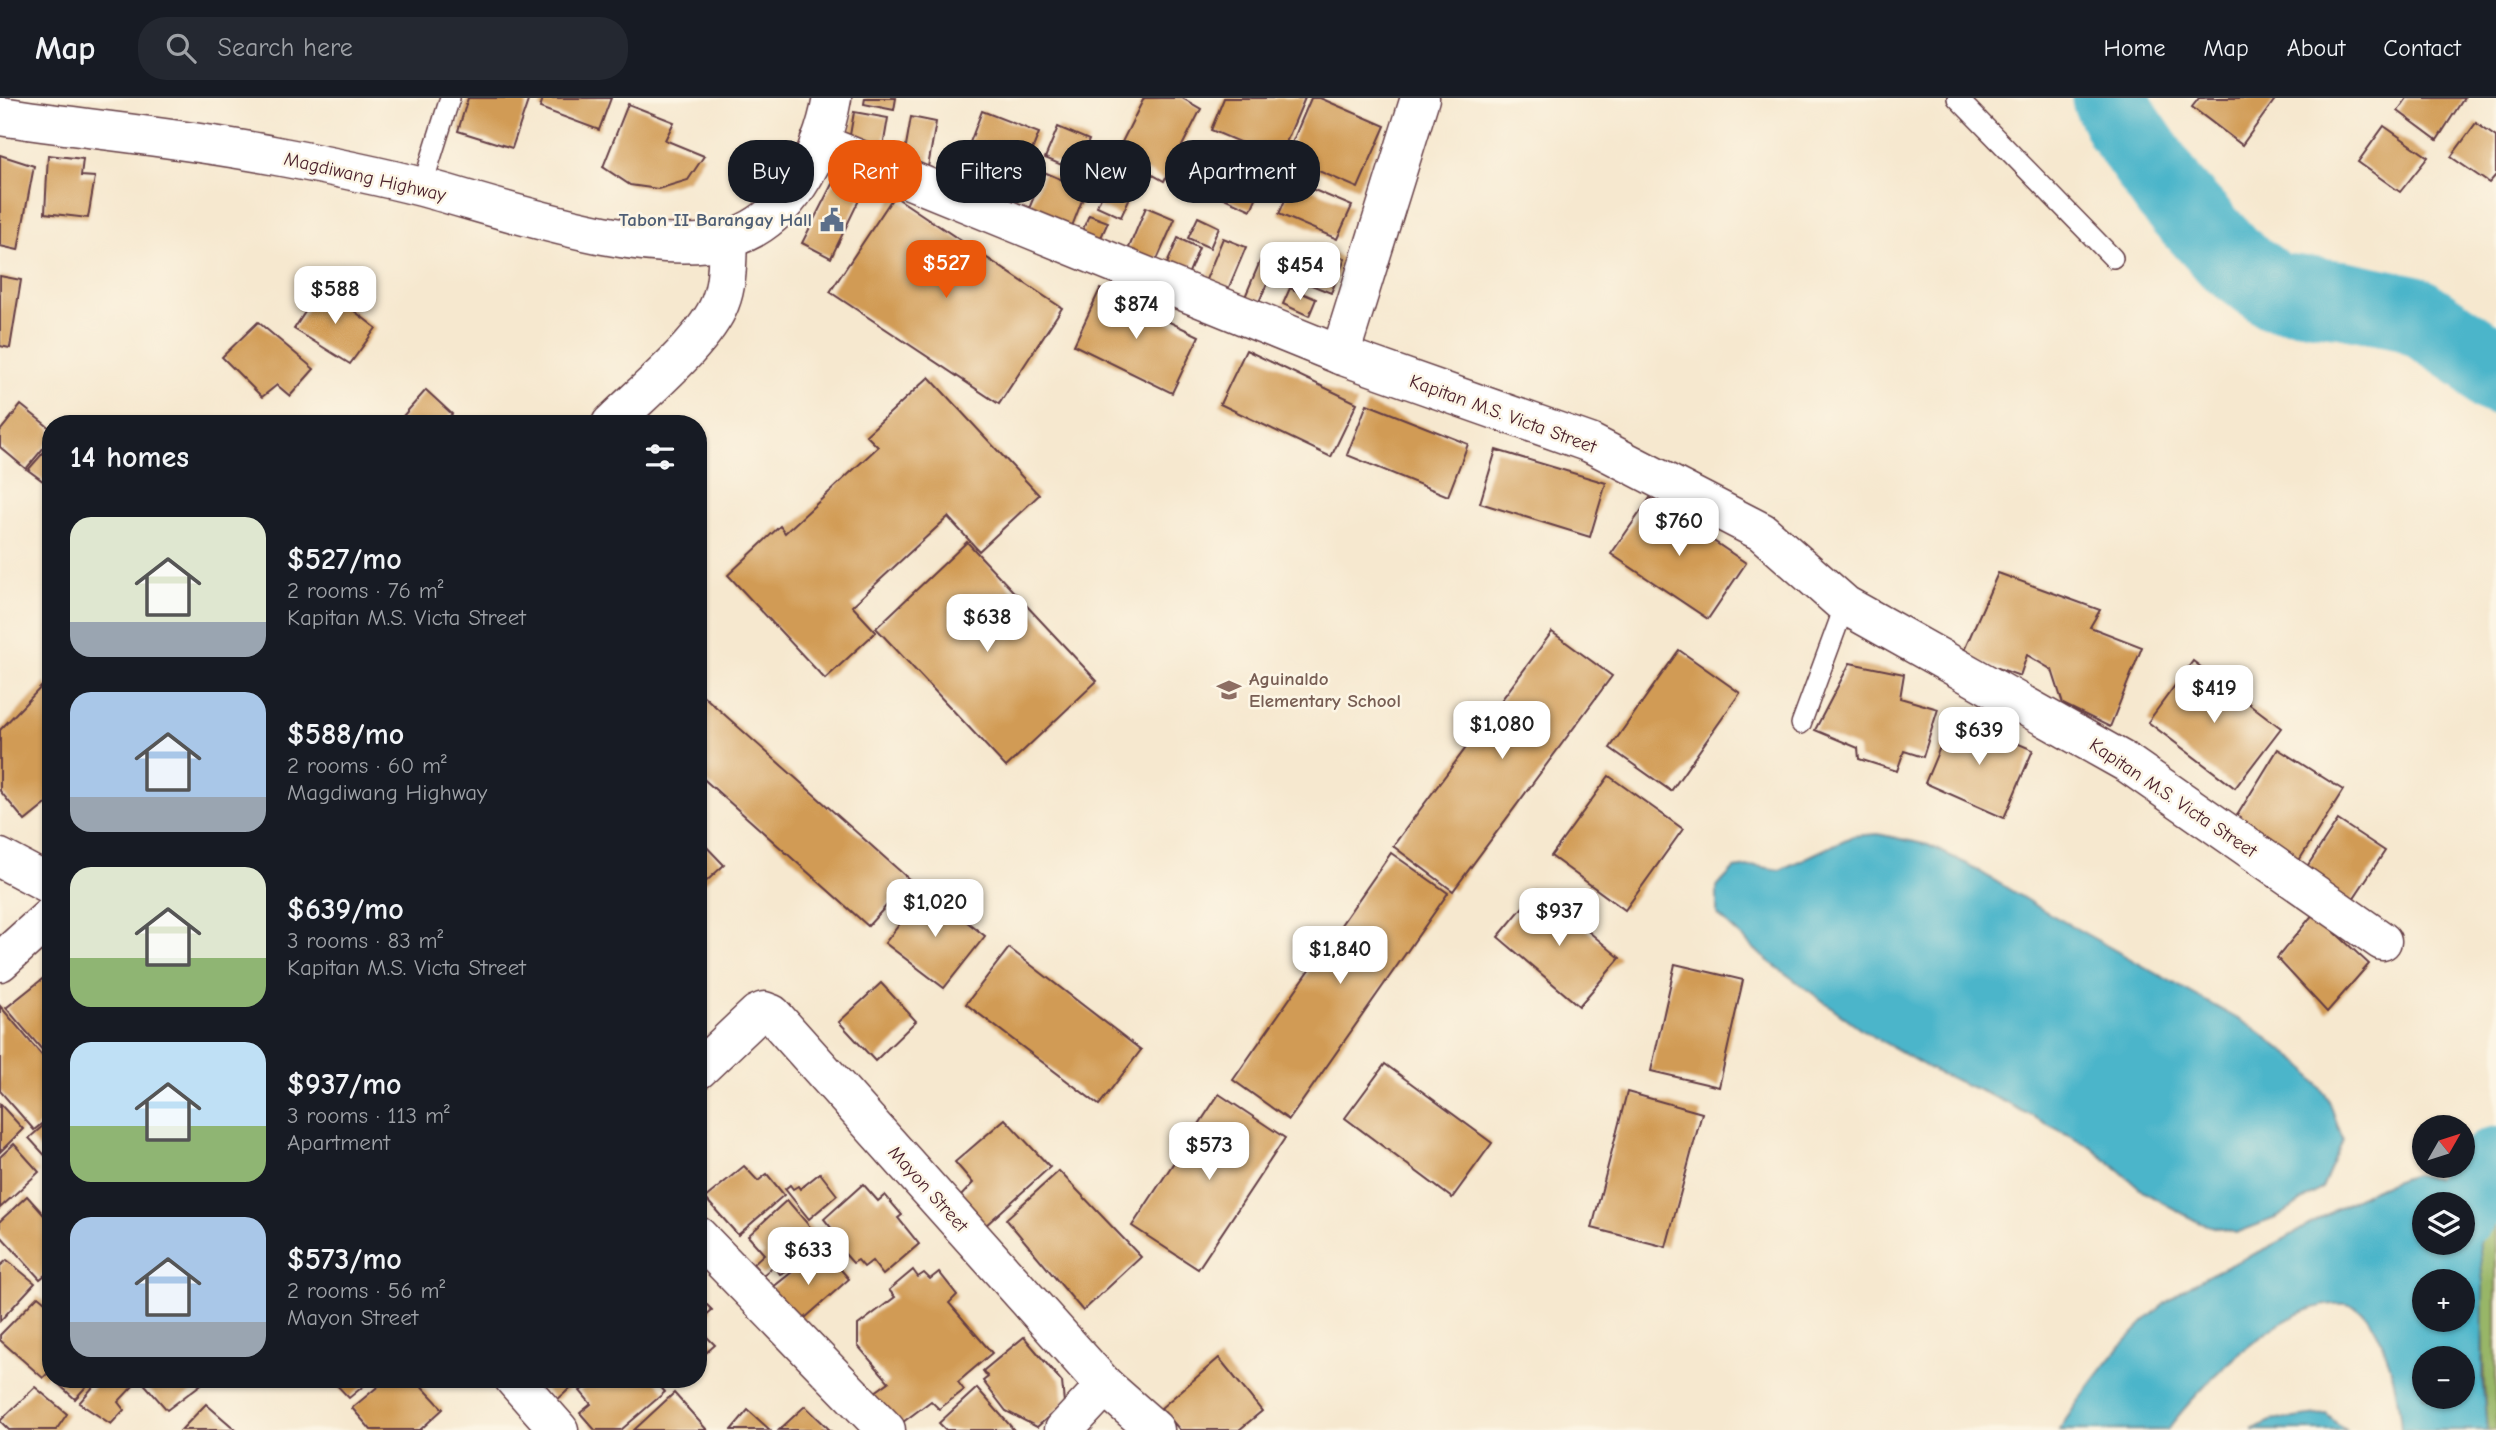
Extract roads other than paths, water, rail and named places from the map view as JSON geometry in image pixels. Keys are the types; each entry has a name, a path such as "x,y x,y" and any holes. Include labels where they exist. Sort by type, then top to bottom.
{"street":[{"name":"Magdiwang Highway","path":"0,116 275,156 422,187 472,204 576,228 664,243 695,244 728,239 779,209 793,193 819,143 832,98"},
{"path":"1340,355 1420,98"},
{"name":"Kapitan M.S. Victa Street","path":"819,143 1340,355 1590,443 1762,532 1845,606 2127,763 2382,941"},
{"path":"620,415 706,327 720,304 726,278 728,239"},
{"path":"0,858 42,881"},
{"path":"0,962 42,924"},
{"name":"Mayon Street","path":"707,1061 757,1014 764,1011 772,1014 1105,1386 1155,1430"},
{"path":"707,1245 886,1430"},
{"path":"1064,1430 1105,1386"},
{"path":"522,1388 559,1430"}],"lane":[{"path":"422,187 450,98"},
{"path":"1957,98 2113,258"},
{"path":"1801,724 1845,606"}],"water":[{"path":"1878,834 1928,845 1967,864 2043,910 2254,1028 2300,1063 2328,1098 2343,1140 2322,1188 2278,1217 2236,1233 2200,1223 2147,1194 2090,1146 1999,1099 1934,1071 1864,1031 1763,957 1717,914 1717,887 1734,869 1756,866 1780,870 1853,836"},
{"path":"2412,1176 2412,1178 2447,1179 2458,1192 2412,1192 2412,1255 2475,1255 2475,1211 2477,1213 2483,1286 2482,1378 2487,1430 2401,1430 2393,1378 2380,1338 2359,1309 2346,1304 2322,1306 2297,1315 2272,1329 2222,1369 2167,1430 2059,1430 2118,1350 2171,1299 2202,1279 2270,1247 2362,1195"},
{"path":"2326,1414 2345,1430 2252,1430 2270,1421"}],"waterway":[{"path":"2110,98 2123,125 2170,193 2230,259 2274,291 2344,299 2412,313 2478,357 2496,376"},
{"path":"2474,1192 2496,1165"}],"place":[{"name":"Tabon II Barangay Hall","path":"832,220"},
{"name":"Aguinaldo Elementary School","path":"1229,690"}]}
